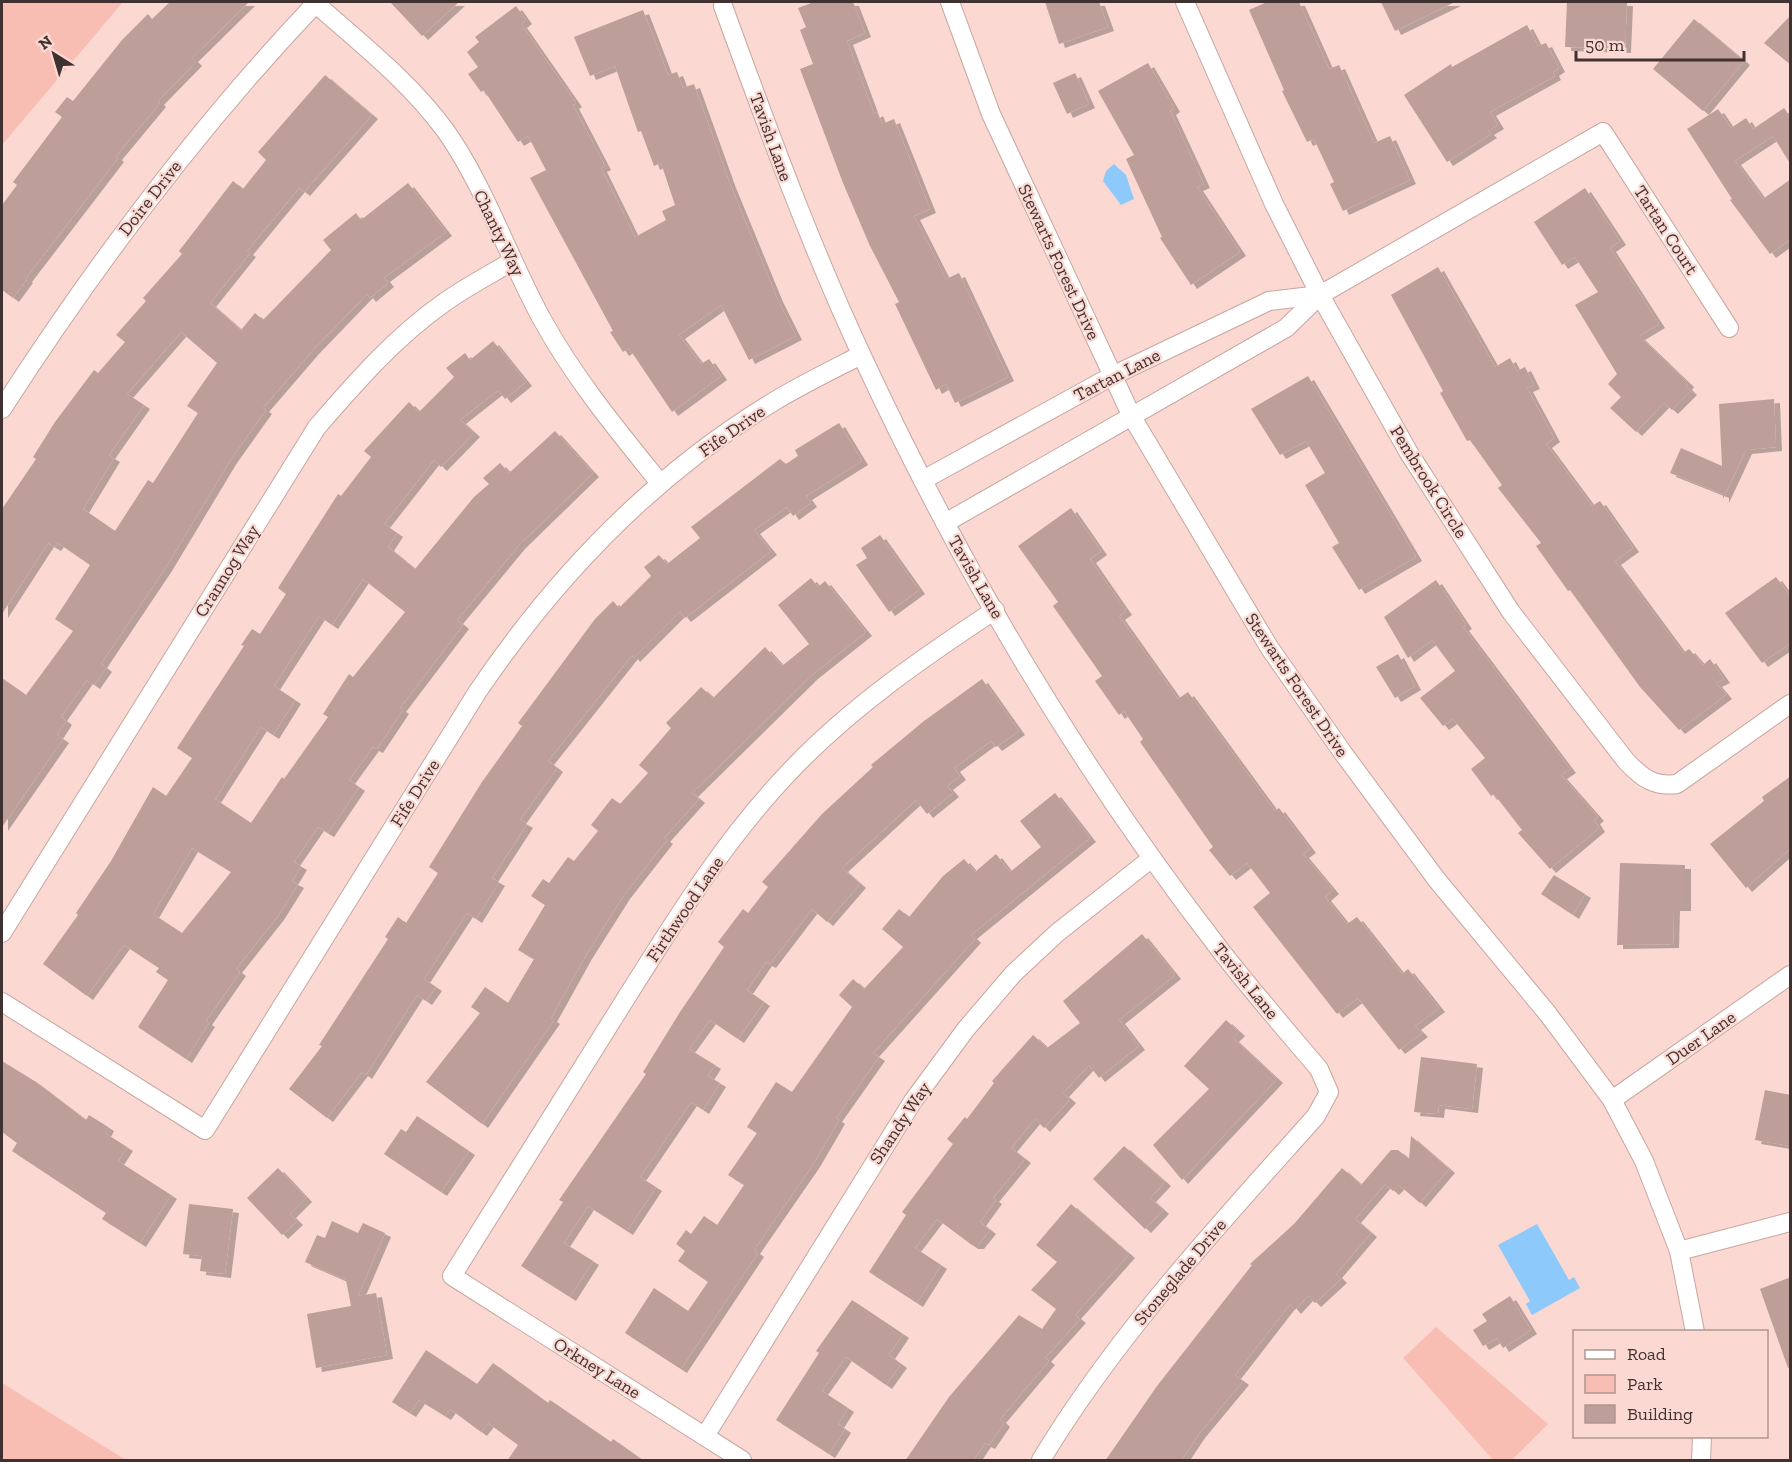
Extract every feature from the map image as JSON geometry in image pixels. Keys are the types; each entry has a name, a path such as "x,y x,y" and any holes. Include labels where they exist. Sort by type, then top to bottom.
{"street":[{"name":"Chanty Way","path":"316,2 404,81 445,131 465,162 512,262 544,322 579,378 660,483"},
{"name":"Doire Drive","path":"2,409 98,264 240,87 316,2"},
{"name":"Stewarts Forest Drive","path":"950,2 991,114 1132,417 1269,647 1329,734 1437,880 1548,1014 1612,1100 1644,1161 1679,1251 1695,1330"},
{"name":"Pembrook Circle","path":"1185,2 1274,204 1320,295 1409,453 1511,612 1591,717 1639,775 1658,785 1677,784 1791,704"},
{"name":"Tavish Lane","path":"723,6 795,200 861,355 945,523 1057,715 1152,858 1220,950 1319,1069 1329,1092"},
{"name":"Tartan Lane","path":"945,523 1286,328 1320,295 1603,132"},
{"name":"Tartan Court","path":"1603,132 1729,328"},
{"name":"Crannog Way","path":"2,933 317,427 359,379 409,331 445,302 512,262"},
{"name":"Tartan Lane","path":"923,480 1112,376 1269,301 1320,295"},
{"name":"Fife Drive","path":"2,1002 205,1130 511,642 578,564 660,483 773,402 861,355"},
{"name":"Firthwood Lane","path":"452,1276 686,902 743,824 796,765 851,714 912,666 995,610"},
{"name":"Shandy Way","path":"705,1436 900,1121 966,1029 1013,974 1050,940 1152,858"},
{"name":"Duer Lane","path":"1612,1100 1791,975"},
{"name":"Stoneglade Drive","path":"1041,1461 1124,1340 1184,1263 1316,1116 1329,1092"},
{"path":"1679,1251 1791,1222"},
{"name":"Orkney Lane","path":"452,1276 742,1461"},
{"path":"1701,1461 1702,1438"}],"green space":[{"path":"2,2 123,2 2,145"},
{"path":"1436,1327 1548,1424 1512,1460 1493,1460 1403,1358"},
{"path":"2,1383 126,1460 2,1460"}],"water":[{"path":"1114,164 1126,175 1134,199 1121,205 1103,181 1106,171"},
{"path":"1537,1224 1569,1280 1574,1277 1580,1288 1532,1315 1526,1304 1530,1301 1498,1245"}],"building":[{"path":"170,2 249,2 192,58 196,62 158,101 160,103 116,156 118,158 13,298 2,290 2,205 17,185 13,182 62,117 55,112 67,97 73,101 122,40 148,14 152,19"},
{"path":"390,2 459,2 422,36"},
{"path":"814,2 853,2 865,33 847,41 874,114 877,112 882,124 894,119 930,209 914,216 946,279 959,273 1008,377 955,403 946,384 936,390 895,304 899,302 870,246 843,183 800,69 813,64 800,30 806,27 798,8"},
{"path":"1045,2 1099,2 1108,27 1059,44"},
{"path":"1267,2 1299,2 1329,69 1339,65 1374,143 1390,136 1410,180 1343,211 1330,184 1334,182 1314,139 1307,142 1282,91 1284,90 1249,10"},
{"path":"1381,2 1455,2 1395,31"},
{"path":"1567,2 1627,2 1625,49 1565,47"},
{"path":"516,6 526,20 521,24 576,103 573,105 605,166 601,168 635,237 666,220 662,211 675,205 661,163 654,166 641,131 638,132 615,66 590,76 574,37 643,10 668,75 677,72 683,88 694,84 730,184 777,298 796,336 749,360 721,305 679,335 701,364 709,359 721,376 672,412 629,348 623,352 610,332 613,331 530,178 546,170 528,136 518,142 484,90 481,92 468,74 478,67 467,52 479,42 475,37"},
{"path":"1791,15 1791,65 1764,43"},
{"path":"1694,19 1744,61 1703,111 1653,69"},
{"path":"1527,25 1538,46 1546,43 1559,68 1553,72 1555,76 1490,112 1498,125 1488,131 1491,134 1447,162 1404,95 1451,64 1452,67"},
{"path":"1148,63 1174,108 1170,111 1204,184 1197,187 1240,252 1191,285 1160,238 1162,237 1126,159 1134,155 1098,91"},
{"path":"1075,73 1089,104 1067,114 1053,83"},
{"path":"325,75 372,115 304,192 299,188 247,251 250,253 210,303 241,330 255,313 263,320 331,250 323,240 356,213 361,220 408,183 446,232 384,278 388,283 370,298 367,294 313,350 263,408 266,410 231,459 166,567 101,664 106,668 94,685 87,680 61,717 66,721 57,735 63,739 2,827 2,678 26,695 73,631 55,619 90,565 58,543 55,547 48,543 2,614 2,509 36,459 33,457 55,422 94,370 98,373 125,342 116,335 146,301 143,298 182,254 179,251 233,181 243,189 266,160 258,152","holes":["181,332 217,363 187,406 198,413 153,483 148,480 115,531 83,509 114,458 109,455 144,405 127,394"]},
{"path":"1784,108 1791,118 1791,165 1773,136 1735,161 1763,199 1791,179 1791,239 1770,254 1730,200 1732,199 1687,129 1718,109 1731,128 1746,118 1753,129"},
{"path":"1585,188 1620,241 1610,248 1659,324 1639,336 1688,383 1686,386 1691,391 1672,410 1664,403 1636,432 1610,408 1621,397 1608,384 1617,374 1575,305 1598,292 1575,257 1562,265 1534,222"},
{"path":"1438,267 1495,367 1510,358 1517,371 1525,367 1534,385 1527,388 1554,438 1546,444 1592,506 1600,501 1633,548 1615,561 1683,653 1689,649 1703,665 1710,659 1724,679 1716,683 1726,695 1679,730 1640,687 1536,546 1541,543 1498,488 1502,485 1470,440 1467,441 1440,393 1443,391 1391,295"},
{"path":"493,341 526,382 505,399 498,390 460,420 474,433 441,467 434,460 384,524 397,533 388,547 415,569 474,497 489,484 483,478 500,463 509,473 555,431 593,473 519,545 457,620 463,625 400,708 403,710 377,749 373,747 349,780 359,787 328,833 318,827 294,862 301,866 292,881 298,884 278,916 236,969 240,972 206,1021 209,1023 186,1059 138,1027 168,980 156,972 159,968 124,945 87,996 43,964 78,915 76,913 111,861 153,787 166,796 192,758 177,748 244,646 241,645 252,629 260,634 286,594 278,588 338,494 341,496 371,457 364,451 409,402 419,412 454,377 446,368 465,353 470,360","holes":["363,579 405,612 353,677 349,674 323,714 328,717 284,779 282,777 251,823 215,799 261,727 273,735 295,700 274,686 319,616 332,625","192,848 231,872 182,933 153,914"]},
{"path":"1308,376 1416,557 1359,590 1332,547 1339,543 1305,485 1325,473 1306,441 1280,455 1251,409"},
{"path":"1774,399 1776,447 1746,450 1723,499 1723,494 1670,473 1681,448 1722,466 1719,404"},
{"path":"839,423 862,461 806,496 811,503 793,516 787,507 754,530 771,551 685,618 680,612 634,658 632,655 548,761 557,768 520,820 527,824 492,878 499,882 476,919 467,913 424,979 436,987 426,1001 417,995 366,1075 362,1072 327,1118 289,1089 322,1046 319,1045 388,939 385,937 398,917 406,923 438,873 429,867 482,782 522,726 518,723 595,619 613,601 619,608 651,576 644,567 659,555 667,564 700,538 691,527 780,459 786,464 798,456 795,450"},
{"path":"1071,508 1101,551 1090,559 1126,611 1119,616 1178,699 1188,692 1275,811 1279,808 1310,849 1303,854 1333,890 1325,897 1347,924 1357,917 1402,974 1408,969 1439,1008 1415,1026 1422,1033 1399,1050 1358,998 1337,1014 1253,907 1270,893 1247,863 1230,876 1209,850 1213,847 1140,742 1143,739 1124,711 1119,715 1095,681 1102,676 1053,606 1058,602 1018,546"},
{"path":"880,535 919,590 889,612 856,565 867,558 861,548"},
{"path":"1776,577 1791,597 1791,643 1762,663 1725,613"},
{"path":"811,578 818,587 825,581 866,632 812,675 692,793 699,799 664,838 667,840 624,895 586,955 551,1018 554,1020 482,1124 426,1082 480,1013 471,1007 485,987 508,1003 534,959 518,950 545,905 531,896 543,879 549,883 568,857 574,861 598,831 591,825 612,798 620,804 648,773 639,765 671,728 666,723 701,687 713,698 765,647 782,666 809,644 778,605"},
{"path":"1436,580 1466,625 1463,627 1570,769 1561,775 1598,817 1594,820 1599,828 1550,869 1518,833 1522,830 1494,794 1491,796 1471,769 1485,758 1453,719 1443,726 1420,698 1455,671 1432,640 1408,658 1384,617"},
{"path":"1398,654 1415,686 1395,698 1376,667"},
{"path":"982,679 1019,731 996,747 991,741 954,768 960,776 947,786 953,793 927,814 916,800 842,868 860,884 827,922 812,909 770,964 766,962 747,990 764,1002 738,1039 710,1020 689,1049 715,1065 708,1076 720,1083 703,1110 691,1102 640,1177 656,1187 627,1231 588,1206 564,1243 593,1261 570,1297 521,1266 563,1202 559,1200 646,1074 643,1072 724,947 718,942 743,909 748,913 768,887 762,882 822,814 873,767 871,765 924,721"},
{"path":"1791,776 1791,848 1746,888 1710,844 1764,801 1762,797"},
{"path":"1055,793 1090,838 971,935 975,939 873,1053 879,1057 836,1118 839,1120 814,1163 754,1250 758,1253 681,1369 625,1333 654,1288 688,1311 708,1282 678,1261 685,1251 676,1244 686,1230 691,1234 704,1216 717,1225 744,1185 728,1175 757,1133 747,1127 776,1082 792,1092 852,1007 839,995 853,979 864,989 903,947 882,929 899,909 909,917 943,876 964,859 975,872 996,854 1010,872 1041,847 1020,821"},
{"path":"1620,863 1685,865 1685,907 1674,907 1673,944 1617,945"},
{"path":"1554,875 1585,894 1573,915 1541,894"},
{"path":"1142,934 1175,975 1119,1020 1139,1046 1099,1078 1089,1065 1063,1093 1070,1099 1044,1128 1035,1119 1011,1148 1025,1159 993,1198 996,1200 980,1222 990,1230 978,1245 972,1245 937,1219 915,1248 941,1265 917,1303 869,1272 906,1215 902,1212 953,1144 947,1139 965,1117 967,1119 994,1083 992,1081 1033,1035 1047,1048 1080,1023 1063,1001"},
{"path":"1226,1020 1239,1032 1233,1038 1277,1079 1182,1180 1153,1145 1209,1089 1184,1066"},
{"path":"1421,1057 1477,1064 1472,1109 1439,1105 1438,1114 1414,1112"},
{"path":"2,1061 36,1082 86,1120 89,1115 108,1127 105,1133 127,1147 118,1161 171,1195 140,1243 102,1219 106,1213 12,1151 17,1143 2,1132"},
{"path":"1765,1090 1791,1095 1791,1146 1755,1140"},
{"path":"417,1116 469,1151 441,1192 384,1154 401,1129 406,1132"},
{"path":"1411,1136 1449,1169 1420,1203 1399,1185 1393,1191 1385,1184 1355,1219 1371,1233 1336,1274 1341,1279 1315,1303 1308,1296 1295,1310 1290,1304 1235,1375 1243,1381 1199,1434 1181,1461 1105,1461 1157,1386 1252,1265 1250,1264 1294,1224 1342,1168 1361,1185 1391,1150 1398,1150 1409,1159"},
{"path":"1124,1146 1165,1182 1150,1198 1163,1210 1145,1229 1093,1179"},
{"path":"278,1168 306,1198 290,1214 297,1221 282,1235 247,1198"},
{"path":"189,1204 233,1209 225,1274 200,1271 202,1256 183,1254"},
{"path":"1071,1204 1129,1254 1075,1315 1080,1319 1045,1358 1049,1361 1000,1419 1004,1423 989,1445 985,1443 973,1461 905,1461 949,1397 1019,1315 1042,1329 1056,1309 1031,1290 1057,1262 1036,1245"},
{"path":"332,1221 358,1233 363,1223 385,1233 358,1296 376,1293 387,1355 316,1368 307,1314 351,1306 346,1280 305,1262 317,1235 325,1238"},
{"path":"1791,1277 1791,1367 1788,1368 1760,1289"},
{"path":"1510,1296 1531,1330 1503,1348 1497,1338 1483,1346 1473,1330 1487,1321 1482,1314"},
{"path":"852,1300 903,1334 889,1355 901,1364 886,1385 846,1357 822,1391 848,1408 838,1424 845,1429 829,1454 776,1420 819,1353 816,1351"},
{"path":"426,1350 477,1384 493,1363 548,1403 550,1400 611,1442 613,1439 644,1461 507,1461 518,1445 488,1423 481,1432 450,1409 445,1416 419,1400 410,1413 392,1402"}]}
